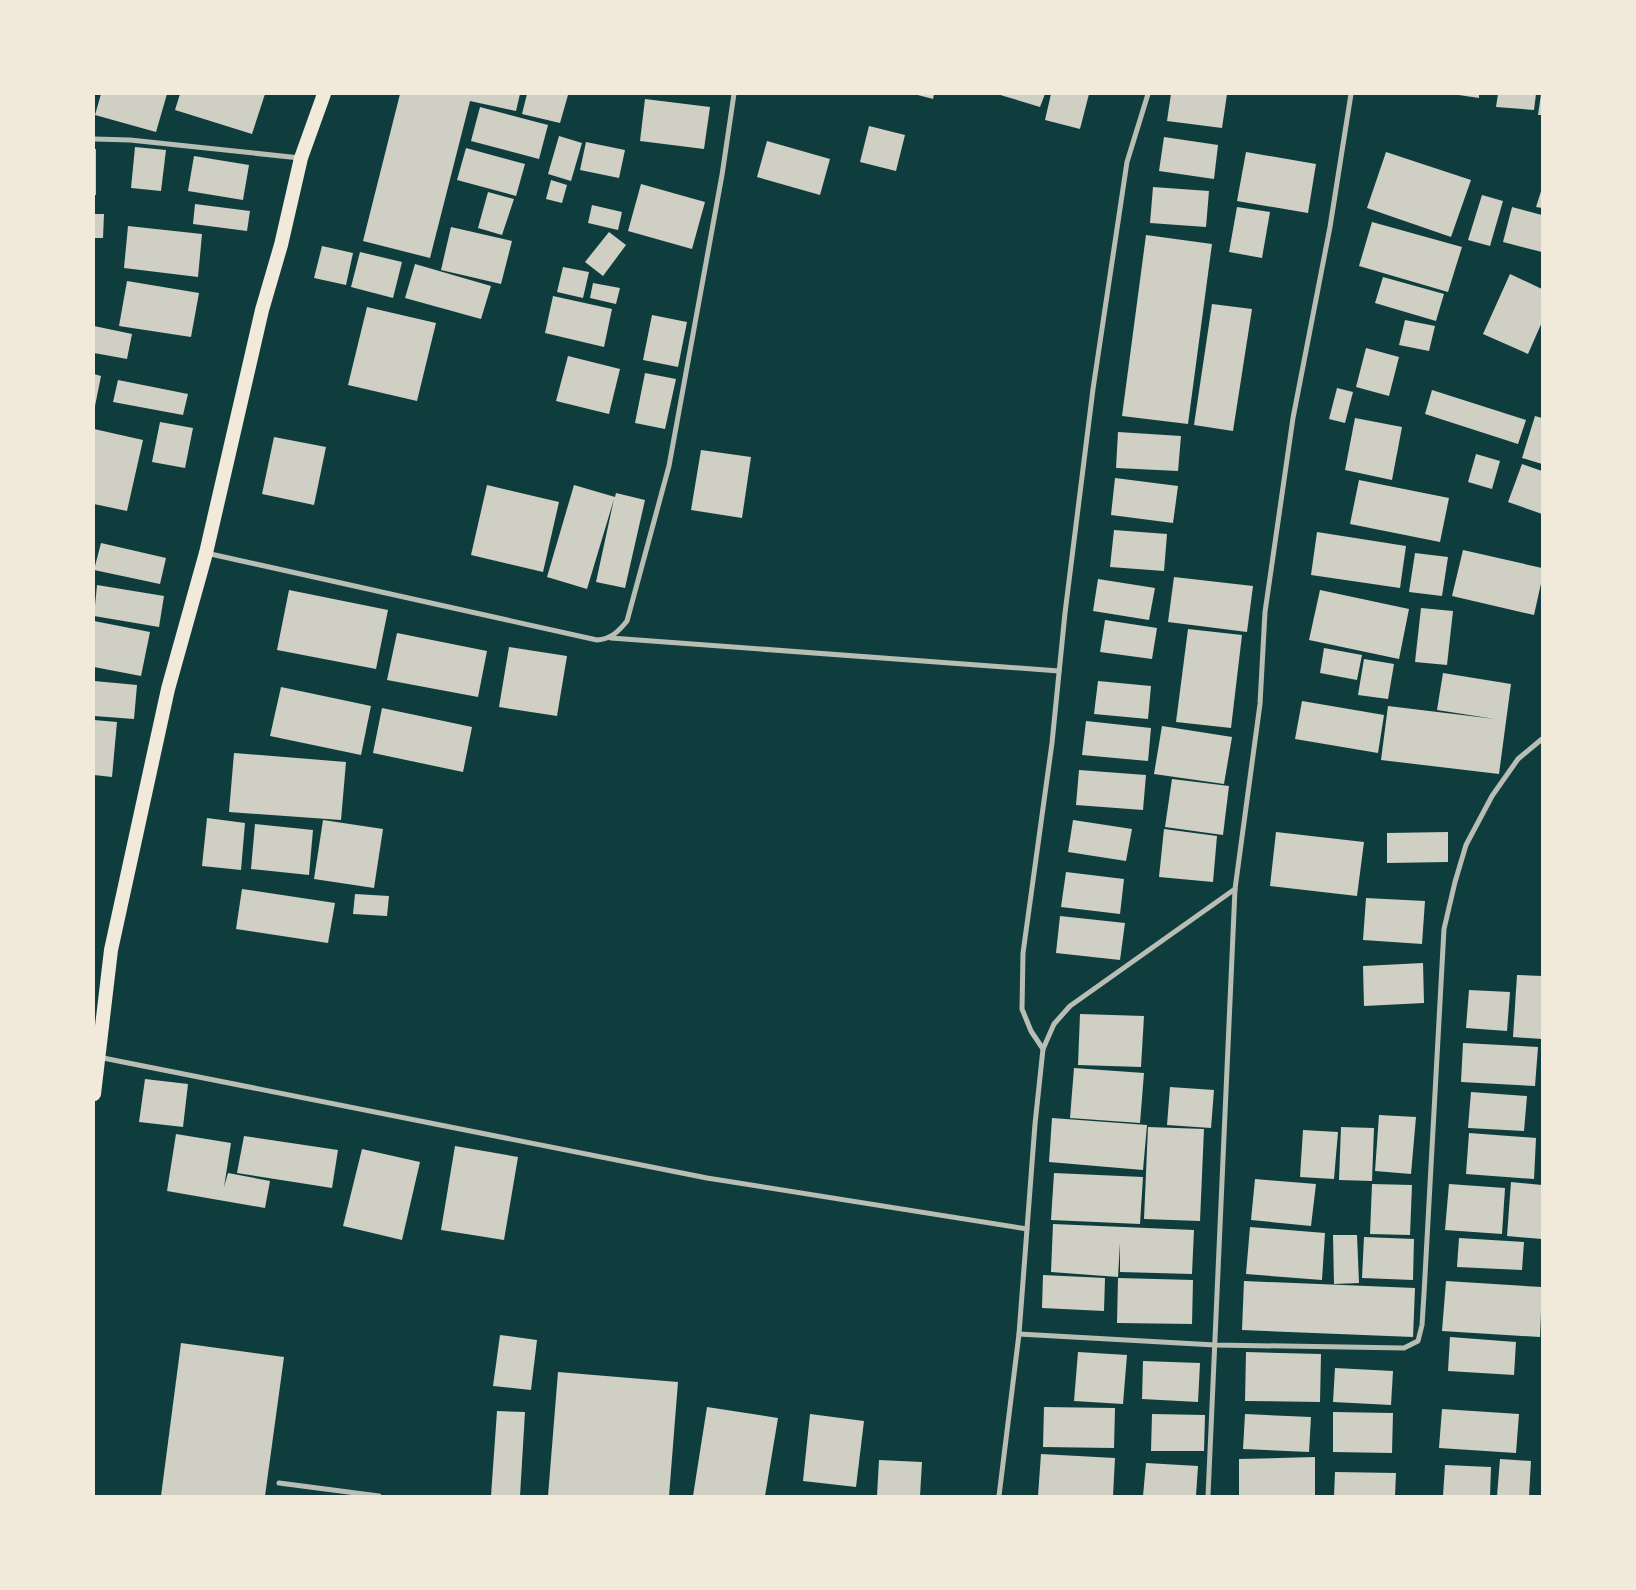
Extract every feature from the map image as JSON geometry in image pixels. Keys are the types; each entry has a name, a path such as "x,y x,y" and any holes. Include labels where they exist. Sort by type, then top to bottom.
{"highway":[{"path":"94,1094 111,950 168,689 206,553 260,319 281,245 301,158 324,94"}],"street":[{"path":"610,638 627,622 669,466 722,175 734,94"},
{"path":"1043,1049 1031,1031 1022,1009 1023,953 1052,743 1065,613 1093,389 1127,162 1148,94"},
{"path":"1208,1496 1235,889 1260,704 1265,612 1294,418 1330,227 1351,94"},
{"path":"94,139 130,140 301,158"},
{"path":"206,553 597,640 610,638 1059,671"},
{"path":"1019,1334 1215,1346 1404,1348 1418,1341 1422,1325 1424,1301 1444,929 1466,845 1492,796 1518,759 1542,739"},
{"path":"999,1496 1019,1334 1035,1124 1043,1049 1054,1024 1070,1006 1235,889"},
{"path":"98,1057 707,1178 1027,1229"},
{"path":"279,1483 379,1496"}],"building":[{"path":"101,94 167,94 156,132 95,115"},
{"path":"180,94 265,94 252,134 175,110"},
{"path":"400,94 520,94 516,111 470,101 430,258 363,241"},
{"path":"527,94 568,95 560,123 522,114"},
{"path":"914,94 934,94 933,99"},
{"path":"997,94 1045,94 1040,107"},
{"path":"1051,94 1089,94 1080,129 1045,120"},
{"path":"1171,94 1227,94 1222,128 1167,121"},
{"path":"1452,94 1479,94 1479,98"},
{"path":"1498,94 1536,94 1534,110 1496,107"},
{"path":"1541,94 1542,115 1538,115"},
{"path":"645,99 710,107 704,149 640,141"},
{"path":"480,107 548,125 539,159 471,141"},
{"path":"869,126 905,135 896,171 860,162"},
{"path":"559,136 582,143 571,181 548,174"},
{"path":"1164,137 1218,145 1214,179 1159,171"},
{"path":"767,141 830,159 820,195 757,177"},
{"path":"586,142 625,150 619,178 580,170"},
{"path":"135,147 166,150 161,191 131,188"},
{"path":"466,148 525,164 516,196 457,180"},
{"path":"94,149 96,149 96,195 94,195"},
{"path":"1246,152 1316,164 1308,213 1237,201"},
{"path":"1386,152 1471,180 1451,237 1367,208"},
{"path":"194,156 249,165 243,200 188,191"},
{"path":"551,180 567,185 562,203 546,199"},
{"path":"641,184 705,202 692,249 628,231"},
{"path":"1153,187 1209,191 1206,227 1150,223"},
{"path":"1542,188 1542,208 1536,207"},
{"path":"488,192 514,199 502,235 478,228"},
{"path":"1482,195 1503,201 1490,246 1468,240"},
{"path":"195,204 250,211 247,231 193,224"},
{"path":"592,205 622,212 618,230 588,223"},
{"path":"1237,207 1270,212 1262,258 1229,252"},
{"path":"1512,207 1542,215 1542,252 1503,242"},
{"path":"94,214 104,214 103,238 94,238"},
{"path":"1372,222 1462,247 1448,292 1359,266"},
{"path":"128,226 202,234 198,277 124,268"},
{"path":"451,227 512,241 501,284 441,270"},
{"path":"609,232 626,245 603,276 585,262"},
{"path":"1146,235 1212,244 1188,424 1122,416"},
{"path":"322,246 353,253 346,285 314,278"},
{"path":"360,252 402,262 393,298 351,287"},
{"path":"415,264 491,286 481,319 405,298"},
{"path":"563,267 589,272 583,298 557,292"},
{"path":"1510,274 1542,289 1542,322 1528,354 1483,334"},
{"path":"1383,277 1444,294 1436,321 1375,303"},
{"path":"127,281 199,293 191,337 119,326"},
{"path":"593,283 620,288 616,304 590,298"},
{"path":"553,296 612,309 604,347 545,333"},
{"path":"1212,304 1252,309 1233,431 1194,425"},
{"path":"367,307 436,323 417,401 348,385"},
{"path":"652,315 687,322 678,367 643,360"},
{"path":"1405,320 1435,326 1429,351 1399,345"},
{"path":"94,326 132,334 127,359 94,353"},
{"path":"1366,348 1399,357 1389,396 1356,387"},
{"path":"568,356 620,369 609,414 556,401"},
{"path":"645,373 676,379 665,429 635,423"},
{"path":"94,374 101,376 95,406 94,406"},
{"path":"118,380 188,394 183,415 113,402"},
{"path":"1337,388 1353,392 1345,423 1329,419"},
{"path":"1432,390 1526,420 1518,444 1425,414"},
{"path":"1535,416 1542,418 1542,464 1522,458"},
{"path":"1355,418 1402,427 1392,480 1345,470"},
{"path":"160,422 193,428 185,468 152,462"},
{"path":"94,429 143,440 127,511 94,504"},
{"path":"1118,432 1181,436 1178,471 1116,468"},
{"path":"274,437 326,447 314,505 262,494"},
{"path":"701,450 751,457 742,518 691,510"},
{"path":"1476,454 1500,461 1492,489 1468,482"},
{"path":"1522,464 1542,471 1542,514 1508,502"},
{"path":"1115,478 1178,486 1173,523 1111,515"},
{"path":"1359,480 1449,498 1440,542 1350,524"},
{"path":"487,485 559,502 543,572 471,555"},
{"path":"574,485 615,497 616,493 645,500 625,588 596,582 614,499 587,589 547,577"},
{"path":"1114,530 1167,534 1164,571 1110,567"},
{"path":"1317,532 1406,546 1400,588 1311,575"},
{"path":"101,543 166,558 160,584 94,570"},
{"path":"1463,550 1542,568 1542,579 1534,615 1452,596"},
{"path":"1415,553 1448,557 1442,596 1409,592"},
{"path":"1174,577 1253,586 1247,632 1168,622"},
{"path":"1098,579 1155,588 1149,620 1093,611"},
{"path":"97,585 164,596 159,627 94,616"},
{"path":"289,590 388,610 376,669 277,650"},
{"path":"1320,590 1409,609 1399,659 1309,640"},
{"path":"1421,608 1453,611 1447,665 1415,662"},
{"path":"1105,620 1157,628 1152,659 1100,652"},
{"path":"94,621 150,632 141,676 94,667"},
{"path":"1188,629 1242,635 1231,728 1176,722"},
{"path":"397,633 487,651 478,697 387,680"},
{"path":"509,647 567,656 557,716 499,707"},
{"path":"1324,648 1362,655 1357,680 1320,673"},
{"path":"1364,659 1394,664 1388,699 1358,695"},
{"path":"1443,673 1511,684 1499,774 1381,760 1388,706 1495,719 1437,710"},
{"path":"94,681 137,685 134,719 94,716"},
{"path":"1098,681 1151,686 1148,719 1094,714"},
{"path":"281,687 371,706 361,755 270,736"},
{"path":"1302,701 1384,715 1378,753 1295,739"},
{"path":"382,708 472,727 463,772 373,753"},
{"path":"94,720 117,722 112,777 94,775"},
{"path":"1086,721 1151,728 1148,761 1082,755"},
{"path":"1162,726 1232,737 1224,784 1154,774"},
{"path":"234,753 346,762 341,820 229,812"},
{"path":"1079,770 1146,775 1143,810 1076,805"},
{"path":"1172,779 1229,786 1223,835 1165,827"},
{"path":"207,818 245,823 241,870 202,866"},
{"path":"323,820 383,829 374,888 314,879"},
{"path":"1073,820 1132,829 1126,861 1068,852"},
{"path":"255,824 313,830 309,875 251,869"},
{"path":"1164,829 1217,836 1213,882 1159,877"},
{"path":"1276,832 1364,842 1357,896 1270,886"},
{"path":"1448,832 1448,862 1387,863 1387,833"},
{"path":"1066,872 1124,879 1120,914 1061,907"},
{"path":"242,889 335,903 328,943 236,929"},
{"path":"355,894 389,896 387,916 353,914"},
{"path":"1366,898 1425,901 1422,944 1363,940"},
{"path":"1060,916 1125,923 1120,960 1056,953"},
{"path":"1423,963 1424,1003 1364,1006 1363,966"},
{"path":"1517,975 1542,976 1542,1039 1513,1037"},
{"path":"1469,990 1510,992 1507,1031 1466,1028"},
{"path":"1080,1014 1144,1016 1141,1067 1078,1065"},
{"path":"1463,1043 1538,1047 1535,1086 1461,1082"},
{"path":"1074,1068 1144,1073 1140,1123 1070,1118"},
{"path":"145,1079 188,1084 183,1127 139,1122"},
{"path":"1170,1087 1214,1090 1211,1128 1167,1125"},
{"path":"1471,1092 1527,1096 1524,1131 1468,1128"},
{"path":"1379,1115 1416,1117 1411,1174 1375,1171"},
{"path":"1052,1118 1147,1125 1143,1170 1049,1162"},
{"path":"1148,1127 1204,1129 1200,1221 1144,1219"},
{"path":"1341,1127 1374,1128 1372,1181 1339,1180"},
{"path":"1303,1130 1338,1132 1334,1179 1300,1177"},
{"path":"1469,1133 1536,1138 1534,1179 1466,1174"},
{"path":"176,1134 231,1143 224,1187 228,1173 270,1181 265,1208 167,1191"},
{"path":"244,1136 338,1150 332,1188 237,1173"},
{"path":"455,1146 518,1157 504,1240 441,1230"},
{"path":"362,1149 420,1162 402,1240 343,1226"},
{"path":"1054,1173 1143,1177 1140,1224 1051,1220"},
{"path":"1255,1179 1316,1184 1311,1226 1251,1220"},
{"path":"1511,1182 1542,1185 1542,1239 1507,1236"},
{"path":"1372,1184 1412,1185 1410,1235 1370,1234"},
{"path":"1449,1184 1505,1188 1502,1234 1445,1230"},
{"path":"1053,1224 1194,1230 1192,1274 1120,1272 1120,1243 1118,1277 1051,1272"},
{"path":"1250,1227 1325,1233 1322,1280 1246,1274"},
{"path":"1333,1235 1357,1235 1359,1283 1334,1284"},
{"path":"1364,1237 1414,1239 1413,1280 1362,1278"},
{"path":"1459,1238 1524,1242 1522,1270 1457,1267"},
{"path":"1043,1275 1105,1278 1104,1311 1042,1308"},
{"path":"1118,1278 1193,1280 1192,1324 1117,1323"},
{"path":"1244,1281 1415,1288 1413,1337 1242,1330"},
{"path":"1446,1281 1542,1287 1540,1337 1442,1331"},
{"path":"500,1335 537,1340 531,1390 493,1386"},
{"path":"1450,1337 1516,1342 1514,1375 1448,1371"},
{"path":"181,1343 284,1357 265,1496 161,1496"},
{"path":"1078,1352 1127,1355 1123,1404 1074,1401"},
{"path":"1246,1352 1321,1354 1320,1402 1245,1401"},
{"path":"1143,1361 1200,1363 1198,1402 1142,1399"},
{"path":"1335,1368 1393,1371 1391,1405 1333,1402"},
{"path":"558,1372 678,1382 669,1496 548,1496"},
{"path":"707,1407 778,1418 765,1496 693,1496"},
{"path":"1044,1407 1115,1408 1114,1448 1043,1447"},
{"path":"1442,1409 1519,1414 1516,1453 1439,1448"},
{"path":"497,1411 525,1412 520,1496 491,1496"},
{"path":"1333,1412 1393,1413 1392,1453 1333,1452"},
{"path":"810,1414 864,1421 856,1487 803,1481"},
{"path":"1152,1414 1205,1415 1204,1451 1151,1451"},
{"path":"1245,1414 1311,1417 1309,1452 1243,1449"},
{"path":"1041,1454 1115,1458 1113,1496 1038,1496"},
{"path":"1315,1457 1315,1496 1239,1496 1239,1459"},
{"path":"1500,1459 1531,1461 1529,1496 1497,1496"},
{"path":"879,1460 922,1462 920,1496 877,1496"},
{"path":"1146,1463 1198,1466 1196,1496 1143,1496"},
{"path":"1445,1465 1491,1467 1490,1496 1443,1496"},
{"path":"1335,1472 1396,1473 1395,1496 1334,1496"}]}
